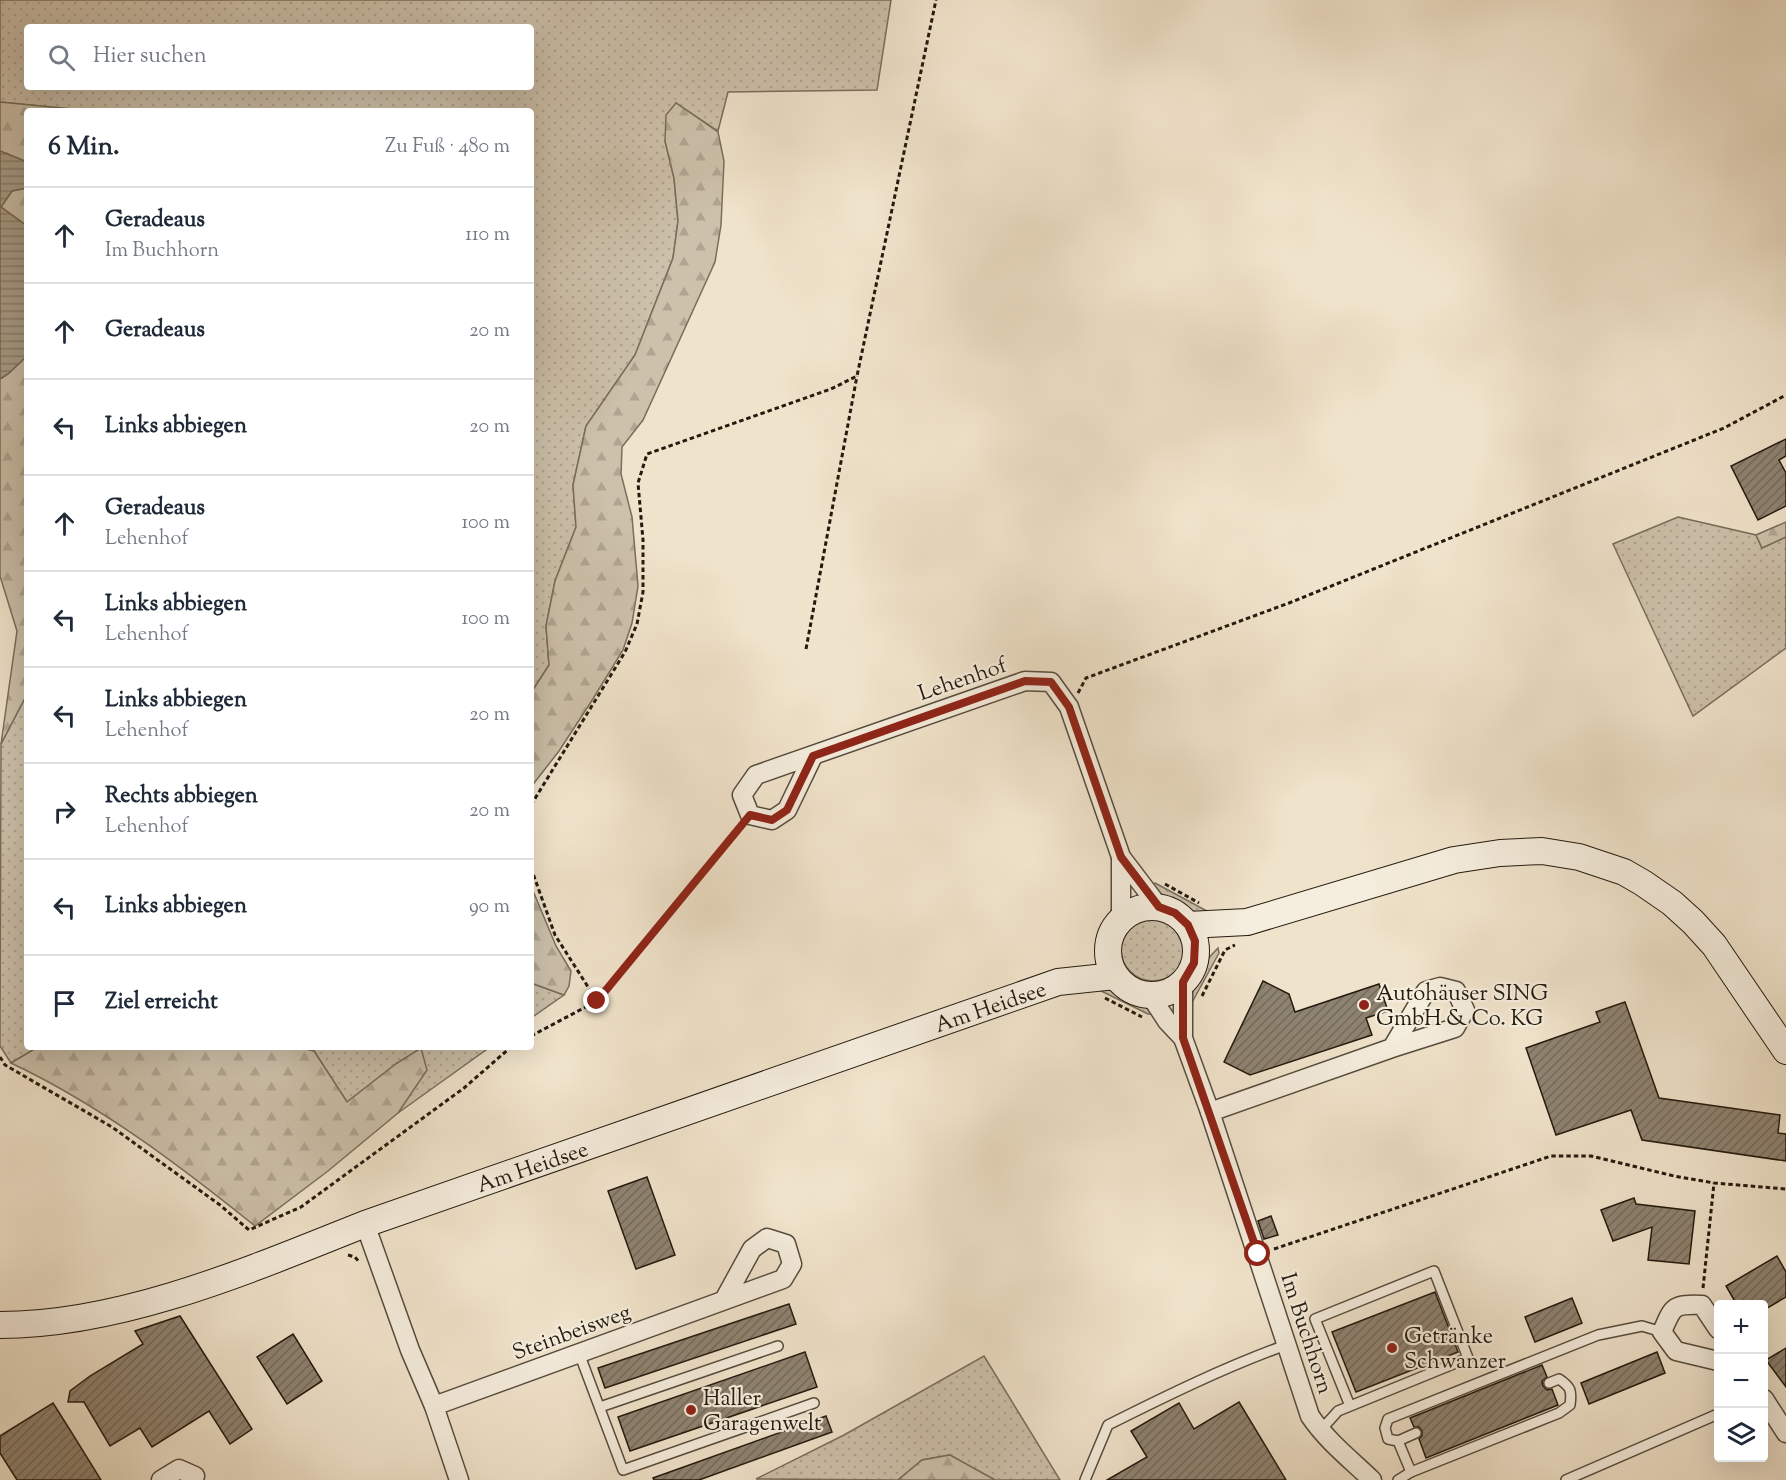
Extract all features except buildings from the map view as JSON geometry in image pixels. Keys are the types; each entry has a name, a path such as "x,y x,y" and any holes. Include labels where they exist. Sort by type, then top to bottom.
{"main road":[{"path":"1196,952 1245,931 1454,860 1500,853 1542,851 1579,857 1624,872 1672,903 1693,922 1714,945 1786,1051"},
{"path":"1195,915 1196,952 1194,963 1183,982 1165,993 1150,995 1136,993 1114,976 1109,963 1107,946 1112,932 1121,919 1138,908 1159,907 1175,913 1195,915 1245,931"},
{"name":"Am Heidsee","path":"1058,982 1107,946"},
{"name":"Am Heidsee","path":"0,1325 25,1325 137,1306 279,1258 365,1224 1058,982 1114,976"}],"street":[{"name":"Lehenhof","path":"750,815 742,795 756,775 1025,681 1051,682 1069,707 1121,857 1159,907"},
{"path":"750,815 772,820 787,810 813,756"},
{"name":"Lehenhof","path":"1121,857 1121,919"},
{"name":"Im Buchhorn","path":"1183,982 1183,1038 1258,1254 1310,1416 1320,1431 1372,1480"},
{"name":"Im Buchhorn","path":"1150,995 1167,1021 1183,1038"},
{"path":"1210,1112 1392,1048"},
{"path":"365,1224 410,1350 434,1406 459,1480"},
{"name":"Steinbeisweg","path":"434,1406 724,1300"},
{"path":"1714,1322 1702,1305 1682,1304 1671,1311 1662,1332 1676,1351 1714,1360"},
{"path":"1768,1405 1786,1433"},
{"path":"161,1480 179,1469 195,1476"}],"lane":[{"path":"1320,1431 1338,1411 1468,1358 1434,1271 1315,1319 1350,1406"},
{"path":"1416,1433 1398,1441 1388,1439 1385,1428 1388,1419 1598,1335 1642,1326 1662,1332"},
{"path":"600,1407 778,1346"},
{"path":"1085,1480 1108,1425 1175,1392 1264,1353 1286,1346"},
{"path":"579,1353 623,1470 814,1403"},
{"path":"1398,1480 1410,1472 1559,1413 1570,1405 1572,1392 1569,1385 1559,1379 1549,1383"},
{"path":"1566,1480 1714,1416"},
{"path":"1398,1441 1410,1472"}],"path":[{"path":"806,649 857,376 936,0"},
{"path":"534,800 626,652 637,624 643,592 643,540 638,483 647,454 831,389 857,376"},
{"path":"1082,703 1078,692 1086,678 1289,603 1724,428 1786,395"},
{"path":"534,1034 597,1001 750,815"},
{"path":"534,876 555,935 597,1001"},
{"path":"1157,879 1195,915"},
{"path":"1198,1003 1225,950 1245,931"},
{"path":"1223,945 1225,950"},
{"path":"0,1057 5,1065 112,1127 220,1205 249,1230 301,1207 464,1088 508,1050"},
{"path":"1258,1254 1551,1156 1591,1156 1714,1183 1786,1189"},
{"path":"1702,1305 1714,1183"}],"green space":[{"path":"0,0 891,0 877,90 728,92 718,131 676,103 665,141 674,178 678,221 673,258 635,355 586,426 573,485 576,527 555,581 546,626 549,665 534,688 534,108 57,108 0,102"},
{"path":"0,102 62,108 24,108 24,161 0,151"},
{"path":"676,103 718,132 724,161 721,225 715,262 643,420 622,447 621,474 632,517 638,586 632,623 623,650 559,751 534,783 534,688 549,665 546,626 555,581 576,527 573,485 586,426 635,355 673,258 678,221 674,178 665,141 666,115"},
{"path":"24,189 24,224 1,207 12,191"},
{"path":"24,359 24,700 1,744 17,631 0,576 0,379"},
{"path":"1678,517 1756,535 1762,548 1786,537 1786,648 1693,716 1613,544"},
{"path":"1786,522 1786,537 1762,548 1756,535"},
{"path":"24,700 24,1050 33,1050 11,1063 0,1046 1,744"},
{"path":"1155,883 1207,911 1208,915 1185,908 1170,900 1151,885"},
{"path":"534,893 556,946 571,971 569,986 564,995 534,984"},
{"path":"1153,917 1171,922 1176,926 1180,931 1185,949 1180,967 1176,972 1171,976 1153,981 1135,976 1130,972 1126,967 1121,949 1126,931 1130,926 1135,922"},
{"path":"1218,948 1219,953 1189,1008 1197,975"},
{"path":"534,984 564,995 534,1016"},
{"path":"1099,985 1130,995 1156,1014 1148,1014 1101,991"},
{"path":"33,1050 310,1050 314,1051 347,1102 397,1063 418,1050 422,1050 427,1070 398,1113 328,1171 255,1226 138,1137 76,1098 11,1063"},
{"path":"310,1050 486,1050 398,1113 426,1070 397,1063 347,1102 314,1051"},
{"path":"984,1356 1060,1480 995,1480 949,1455 922,1460 898,1480 756,1479 844,1435"},
{"path":"950,1455 995,1480 898,1480 922,1460"}],"shaded area":[{"path":"0,151 24,161 24,189 12,191 1,207 24,224 24,359 0,379"}],"place":[{"name":"Autohäuser SING GmbH & Co. KG","path":"1364,1005"},
{"name":"Getränke Schwanzer","path":"1392,1348"},
{"name":"Haller Garagenwelt","path":"691,1410"}],"route":[{"path":"597,1001 750,815 772,820 787,810 813,756 1025,681 1051,682 1069,707 1121,857 1159,907 1175,913 1188,925 1195,941 1194,963 1190,974 1183,982 1183,1038 1258,1254"}]}
